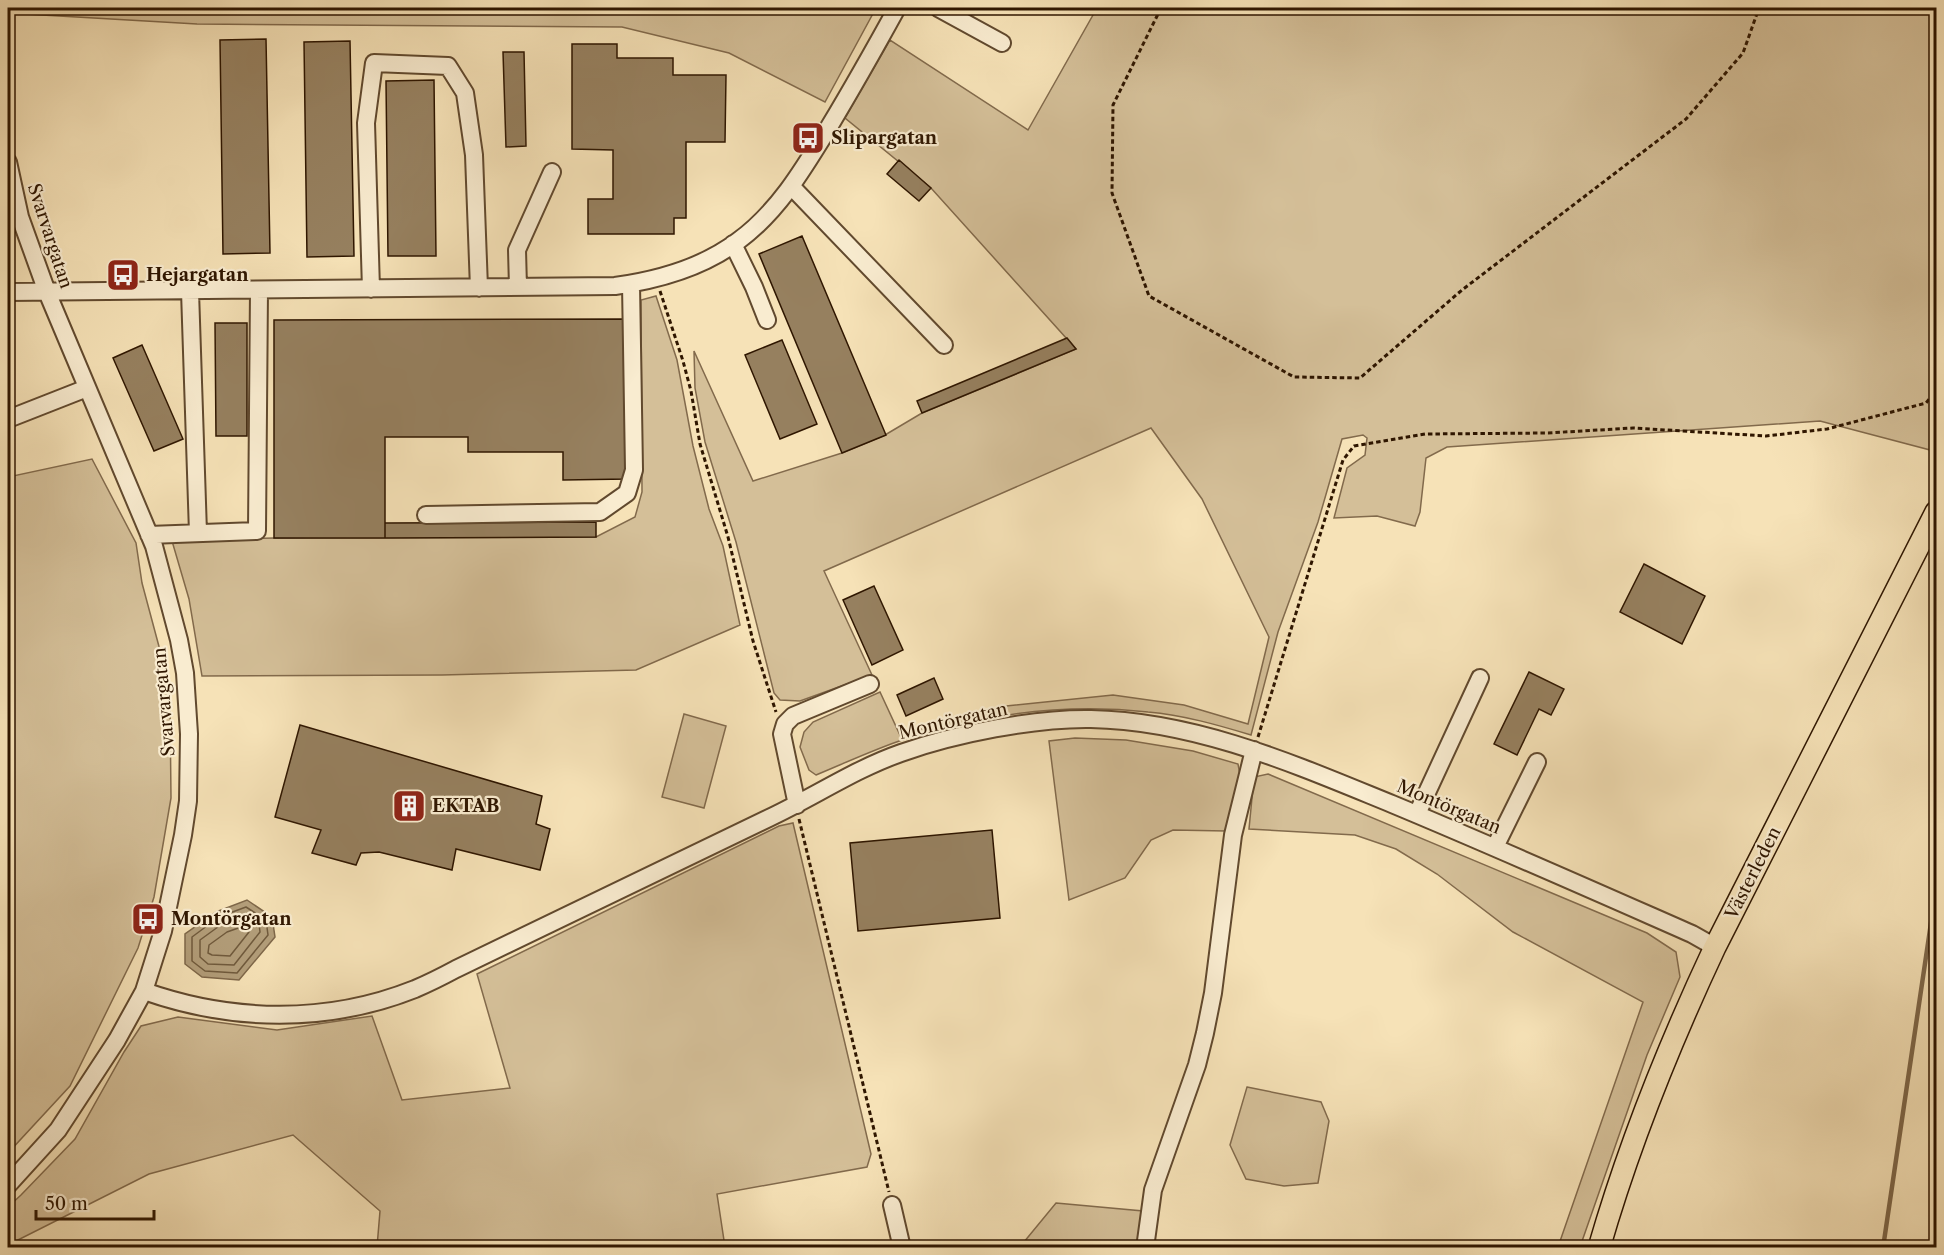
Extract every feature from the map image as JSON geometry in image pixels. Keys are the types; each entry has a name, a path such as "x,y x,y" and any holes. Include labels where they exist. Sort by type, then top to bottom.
{"main road":[{"name":"Västerleden","path":"1599,1248 1643,1114 1715,947 1936,512"}],"street":[{"path":"8,291 615,286 656,279 703,262 733,244 768,213 803,169 897,8"},
{"path":"938,8 1002,43"},
{"path":"371,289 366,123 374,63 448,66 465,93 474,155 479,288"},
{"name":"Svarvargatan","path":"8,162 20,216 47,292 149,535 164,579 185,673 189,734 186,812 177,871 163,931 144,991 117,1040 58,1130 8,1185"},
{"path":"518,287 517,250 552,172"},
{"path":"791,186 944,345"},
{"path":"733,244 767,320"},
{"path":"426,515 600,512 627,493 634,470 630,284"},
{"path":"149,535 257,531 259,290"},
{"path":"190,291 198,533"},
{"path":"8,419 87,388"},
{"path":"1417,814 1480,678"},
{"path":"797,805 782,734 785,724 793,716 870,684"},
{"name":"Montörgatan","path":"144,991 200,1008 263,1015 321,1012 386,998 446,974 797,805 866,766 939,741 1044,722 1091,719 1146,723 1201,734 1254,750 1495,847 1692,934 1715,947"},
{"path":"1145,1248 1153,1190 1197,1065 1205,1033 1213,993 1233,835 1254,750"},
{"path":"1495,847 1537,762"},
{"path":"892,1205 902,1248"}],"path":[{"path":"1161,8 1113,105 1112,193 1149,296 1294,377 1360,378 1462,290 1686,118 1743,53 1759,8"},
{"path":"656,279 683,362 691,391 700,444 725,527 753,642 782,734"},
{"path":"1254,750 1343,460 1354,446 1425,434 1548,433 1633,428 1766,436 1827,429 1926,403 1936,391"},
{"path":"797,805 808,862 892,1205"}],"shaded area":[{"path":"8,8 876,8 825,102 729,53 622,27 197,24 8,13"},
{"path":"1097,8 1936,8 1936,445 1934,451 1820,421 1447,447 1426,458 1420,512 1415,526 1377,516 1334,518 1347,468 1365,455 1367,438 1363,435 1342,439 1318,522 1278,632 1251,735 1161,713 1087,709 1056,710 995,717 935,730 905,739 816,775 809,770 800,747 804,732 813,722 880,692 900,735 1006,706 1113,695 1184,705 1248,724 1269,637 1202,499 1151,428 824,571 872,675 800,701 780,700 774,693 736,542 705,442 695,388 694,351 753,481 842,453 885,435 922,413 1076,349 931,188 845,118 890,40 1028,130"},
{"path":"656,296 677,360 693,446 709,509 723,546 740,625 636,670 442,675 202,676 189,599 172,541 274,538 596,537 635,517 642,492 641,300"},
{"path":"92,459 136,543 142,583 161,654 170,706 171,798 154,897 138,948 70,1086 8,1153 8,477"},
{"path":"684,714 726,726 704,808 662,797"},
{"path":"1075,738 1126,740 1193,751 1238,764 1240,775 1226,831 1173,830 1151,840 1125,878 1069,900 1049,741"},
{"path":"1268,774 1647,933 1676,952 1680,977 1647,1055 1580,1247 1558,1247 1643,1002 1513,932 1437,874 1396,849 1355,835 1249,829 1254,777"},
{"path":"793,823 871,1154 867,1167 717,1194 725,1247 377,1247 380,1211 293,1135 149,1174 8,1245 8,1207 75,1139 141,1026 178,1017 277,1030 372,1016 402,1100 510,1088 477,974 779,826"},
{"path":"1247,1087 1321,1102 1329,1121 1318,1183 1284,1186 1246,1179 1230,1145"},
{"path":"1056,1203 1143,1211 1139,1247 1019,1248"}],"water":[{"path":"247,900 272,917 275,937 239,980 202,977 185,964 185,934 216,912"}],"building":[{"path":"266,39 270,253 223,254 220,40"},
{"path":"350,41 354,256 307,257 304,42"},
{"path":"572,44 617,44 617,58 673,58 673,75 726,75 725,142 686,142 686,218 674,218 674,234 588,234 588,199 613,199 613,150 572,149"},
{"path":"503,52 524,52 526,146 506,147"},
{"path":"434,80 436,256 388,256 386,81"},
{"path":"899,160 931,188 919,201 887,174"},
{"path":"802,236 886,435 842,453 759,254"},
{"path":"628,319 628,479 563,480 563,452 468,452 468,437 385,437 385,538 274,538 274,320"},
{"path":"215,323 247,323 247,436 216,436"},
{"path":"1067,338 1076,349 922,413 917,401"},
{"path":"782,340 817,424 780,439 745,355"},
{"path":"142,345 183,439 154,451 113,358"},
{"path":"596,522 596,537 385,538 385,523"},
{"path":"1644,564 1705,596 1682,644 1620,612"},
{"path":"874,586 903,650 872,665 843,600"},
{"path":"1529,672 1564,689 1551,715 1539,709 1517,755 1494,744"},
{"path":"934,678 943,699 906,716 897,695"},
{"name":"EKTAB","path":"300,725 542,796 536,824 550,829 540,870 456,849 452,870 379,852 361,853 356,865 312,853 321,830 275,817"},
{"path":"992,830 1000,918 858,931 850,843"}],"waterway":[{"path":"1883,1248 1936,889"}],"place":[{"name":"Slipargatan","path":"808,138"},
{"name":"Hejargatan","path":"123,275"},
{"name":"EKTAB","path":"409,806"},
{"name":"Montörgatan","path":"148,919"}]}
